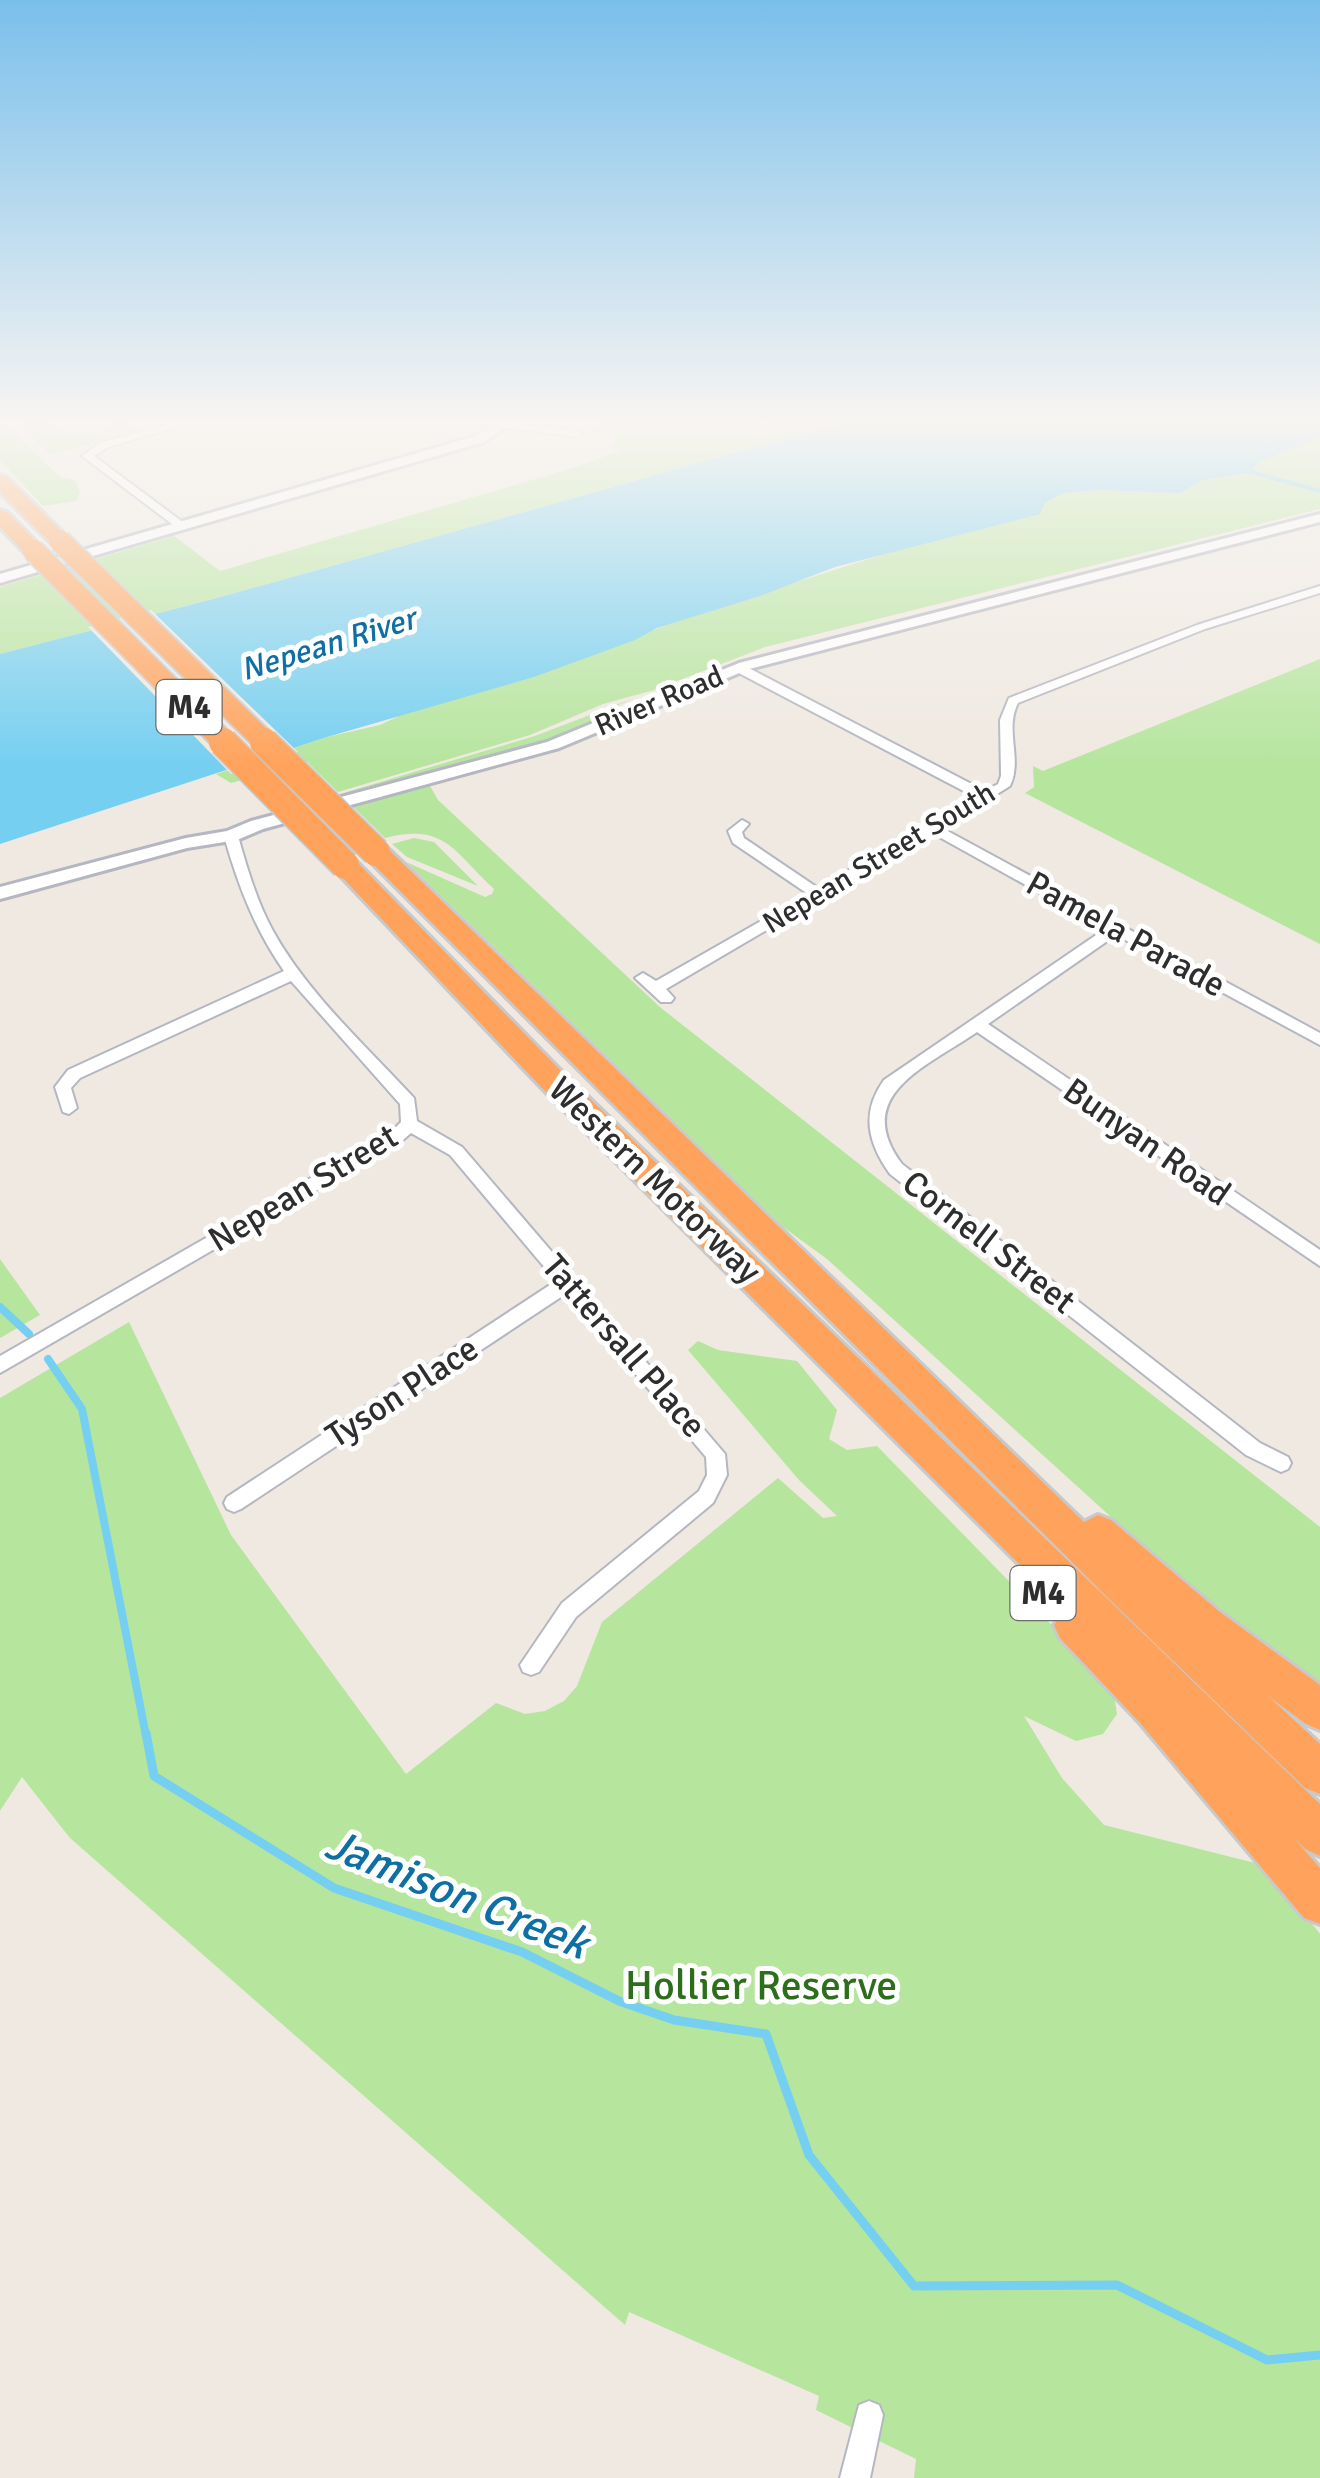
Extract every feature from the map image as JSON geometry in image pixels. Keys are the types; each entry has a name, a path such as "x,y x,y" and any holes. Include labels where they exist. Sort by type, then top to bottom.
{"highway":[{"name":"Western Motorway","path":"18,535 539,1066 1320,1834"},
{"name":"Western Motorway","path":"53,535 1320,1772"},
{"path":"800,1268 867,1313 1159,1586 1320,1710"},
{"name":"M4","path":"764,1286 831,1374 1154,1710 1320,1902"}],"street":[{"path":"0,579 148,535"},
{"name":"River Road","path":"0,893 186,843 231,836 257,825 553,745 739,668 1258,535"},
{"name":"Nepean Street South","path":"655,988 1003,786 1009,776 1007,712 1014,701 1201,626 1320,588"},
{"path":"739,668 986,796"},
{"path":"742,824 735,831 738,840 818,894"},
{"name":"Pamela Parade","path":"932,828 1320,1040"},
{"name":"Nepean Street","path":"0,1365 397,1136 409,1124 408,1102 294,973 266,932 247,890 231,836"},
{"name":"Cornell Street","path":"1116,928 896,1078 882,1093 876,1129 888,1160 1253,1449 1282,1463"},
{"path":"69,1108 62,1087 74,1074 294,973"},
{"name":"Bunyan Road","path":"976,1024 1320,1259"},
{"name":"Tattersall Place","path":"409,1124 456,1152 712,1446 717,1475 712,1490 569,1610 531,1665"},
{"name":"Tyson Place","path":"234,1503 569,1282"},
{"path":"856,2478 869,2415"}],"green space":[{"path":"345,535 443,535 0,654 0,587 174,536 220,571"},
{"path":"946,535 1217,535 765,647 654,690 603,704 530,735 338,792 307,762 231,783 216,774 327,737 380,725 412,710 534,677 687,617"},
{"path":"1320,659 1320,944 1025,793 1034,787 1033,766 1043,771"},
{"path":"634,698 612,708 618,710 614,713 537,744 340,794 535,736"},
{"path":"430,786 438,800 661,1008 1320,1527 1320,1691 1208,1605 827,1259 783,1227 406,862 485,897 492,894 494,889 457,852 435,837 421,834 385,838 352,806"},
{"path":"414,838 434,842 478,886 407,857 392,844"},
{"path":"0,1259 40,1315 0,1338"},
{"name":"Hollier Reserve","path":"129,1322 231,1535 406,1774 496,1703 525,1714 545,1711 564,1701 577,1686 602,1622 778,1478 823,1518 837,1516 799,1480 688,1350 698,1341 718,1350 797,1361 837,1410 829,1439 847,1450 877,1446 1113,1688 1117,1714 1103,1734 1076,1741 1024,1716 1062,1778 1104,1825 1267,1866 1320,1934 1320,2478 914,2478 916,2459 816,2410 819,2396 629,2312 625,2325 70,1838 22,1777 0,1811 0,1398"}],"water":[{"name":"Nepean River","path":"443,535 960,535 835,567 760,596 657,628 635,640 534,677 327,737 0,844 0,654"}],"pier":[{"path":"151,610 298,752 231,774 88,627"}],"waterway":[{"name":"Jamison Creek","path":"0,1307 29,1334"},
{"name":"Jamison Creek","path":"48,1359 82,1409 146,1736"},
{"name":"Jamison Creek","path":"146,1733 154,1776 334,1888 522,1952 619,2001 674,2020 766,2034 809,2155 914,2286 1117,2285 1267,2360 1320,2355"}]}
